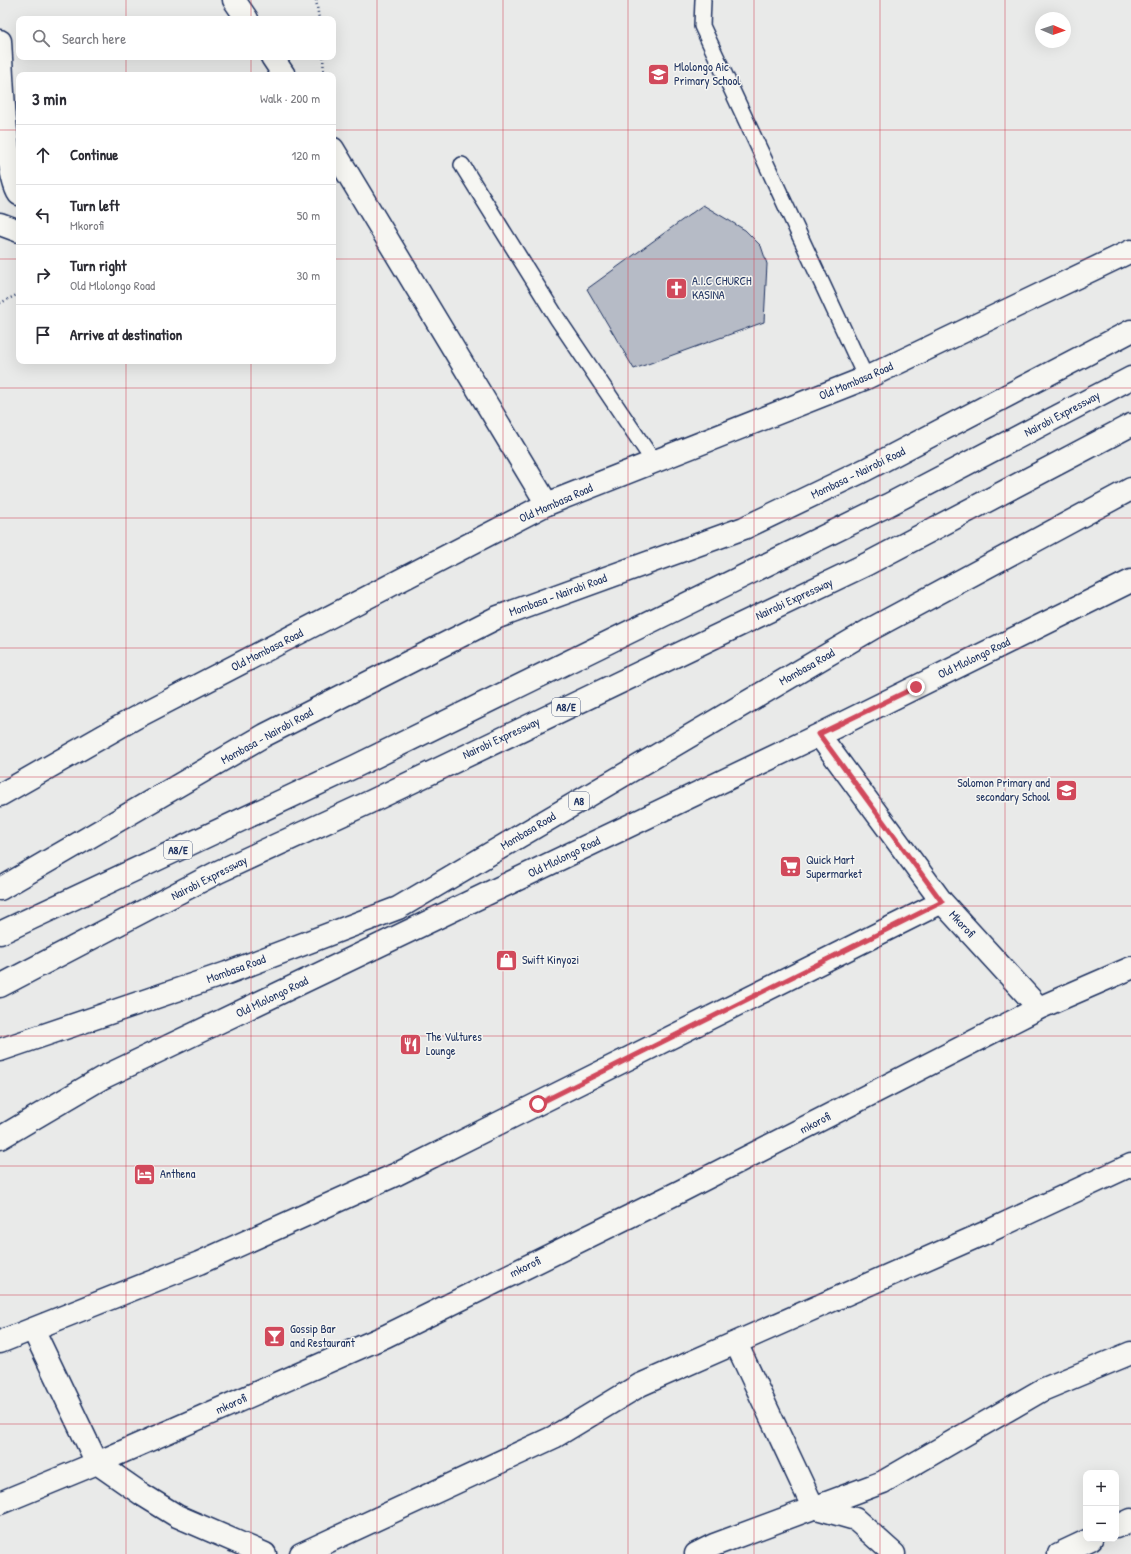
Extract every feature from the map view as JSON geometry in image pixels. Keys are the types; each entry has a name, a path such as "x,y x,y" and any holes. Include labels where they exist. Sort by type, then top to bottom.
{"main road":[{"path":"234,0 245,16"},
{"path":"0,41 9,159 12,181 16,188"},
{"path":"274,60 282,72"},
{"path":"336,154 547,504"},
{"path":"0,224 16,230"},
{"name":"Old Mombasa Road","path":"0,795 142,714 547,504 866,378 1131,251"},
{"name":"Mombasa - Nairobi Road","path":"0,889 265,735 498,617 744,528 865,470 1131,331"},
{"name":"Nairobi Expressway","path":"0,933 356,766 866,516 1131,378"},
{"name":"Nairobi Expressway","path":"0,986 218,872 372,801 868,564 1131,425"},
{"name":"Mombasa Road","path":"0,1050 227,973 398,908 874,628 1131,490"},
{"name":"Old Mlolongo Road","path":"0,1138 102,1078 819,734 1131,581"},
{"name":"Mkorofi","path":"819,734 942,902 1039,1008"},
{"path":"0,1342 200,1263 397,1174 942,902"},
{"path":"1039,1008 1131,968"},
{"name":"mkorofi","path":"0,1503 97,1463 386,1336 681,1191 1039,1008"},
{"path":"301,1554 554,1437 640,1385 987,1232 1131,1165"},
{"path":"33,1330 97,1463 143,1495 177,1516 265,1554"},
{"path":"736,1343 813,1507 855,1519 894,1554"},
{"path":"696,1554 714,1545 883,1482 1042,1390 1131,1353"},
{"path":"1119,1526 1131,1520"},
{"path":"1059,1554 1085,1542"}],"lane":[{"path":"703,0 702,26 866,378"},
{"path":"462,165 557,318 654,462"}],"path":[{"path":"316,0 319,16"},
{"path":"323,60 324,72"},
{"path":"0,303 16,295"}],"building":[{"name":"A.I.C CHURCH KASINA","path":"703,205 745,230 761,246 767,264 764,322 634,369 587,289"}],"place":[{"name":"Mlolongo Aic Primary School","path":"659,74"},
{"name":"A.I.C CHURCH KASINA","path":"677,288"},
{"name":"Solomon Primary and secondary School","path":"1066,790"},
{"name":"Quick Mart Supermarket","path":"790,867"},
{"name":"Swift Kinyozi","path":"506,960"},
{"name":"The Vultures Lounge","path":"411,1044"},
{"name":"Anthena","path":"144,1174"},
{"name":"Gossip Bar and Restaurant","path":"275,1336"}],"route":[{"path":"538,1104 942,902 819,734 916,687"}]}
